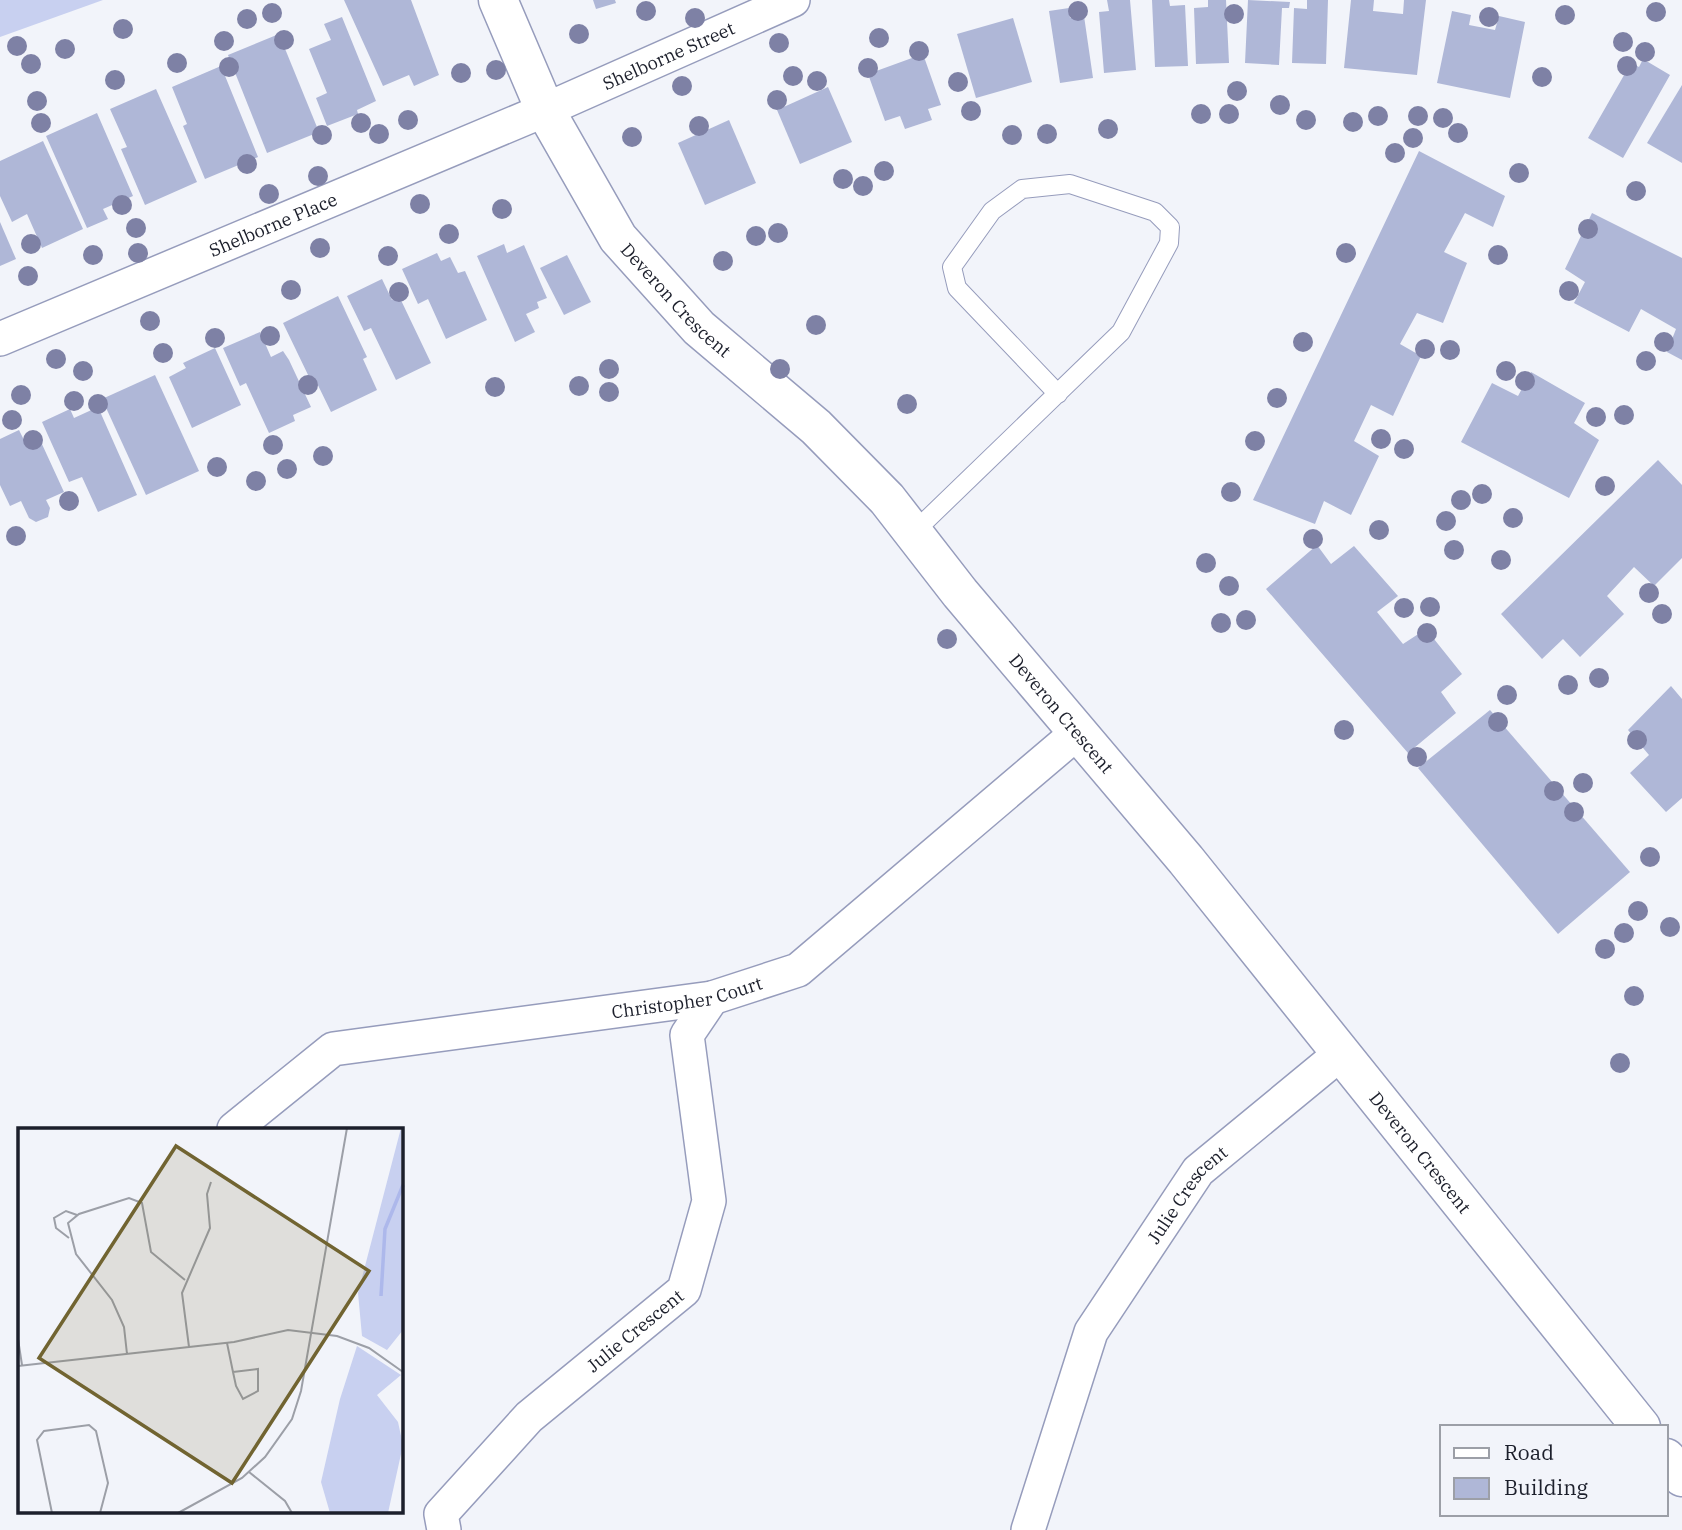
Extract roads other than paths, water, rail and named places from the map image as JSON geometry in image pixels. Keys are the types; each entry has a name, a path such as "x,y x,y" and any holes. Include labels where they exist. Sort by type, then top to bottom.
{"street":[{"name":"Deveron Crescent","path":"498,0 545,110 618,238 699,328 816,427 887,499 1186,860 1639,1425"},
{"name":"Shelborne Street","path":"545,110 793,0"},
{"name":"Shelborne Place","path":"0,340 545,110"},
{"name":"Christopher Court","path":"235,1128 333,1049 712,998 798,970 1079,732"},
{"name":"Julie Crescent","path":"444,1530 441,1514 529,1416 684,1290 709,1201 687,1035 712,998"},
{"name":"Julie Crescent","path":"1028,1530 1091,1332 1198,1171 1340,1054"},
{"path":"1668,1460 1682,1477"}],"lane":[{"path":"913,533 1058,394 1121,332 1169,243 1170,227 1155,212 1070,184 1022,189 992,211 951,267 957,288 1058,394"}]}
